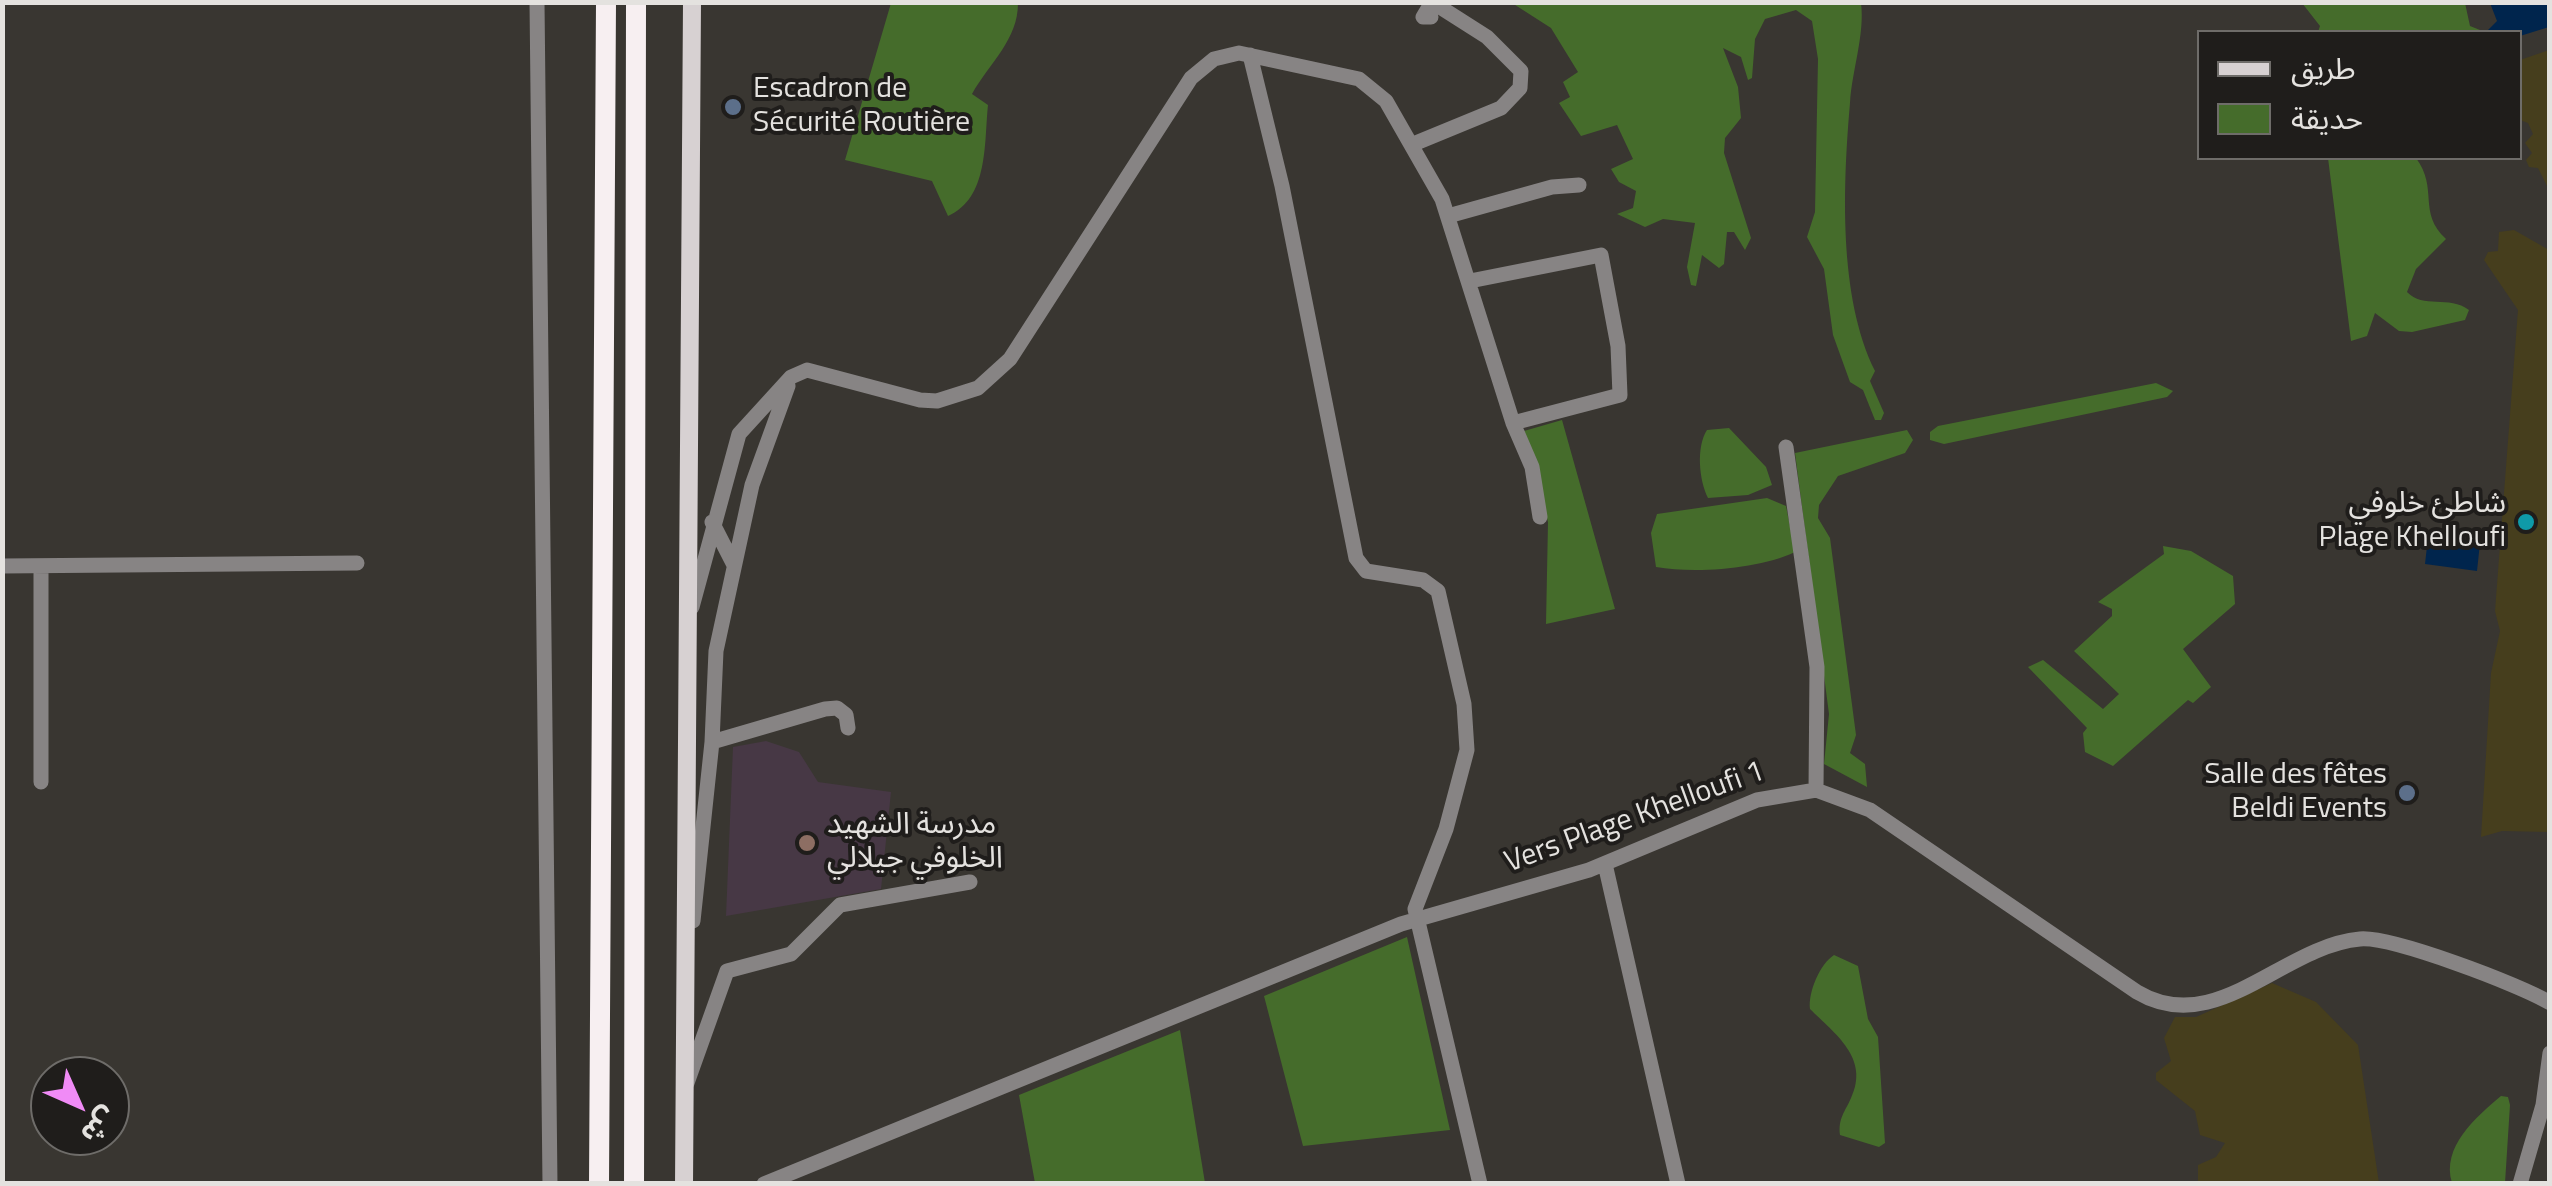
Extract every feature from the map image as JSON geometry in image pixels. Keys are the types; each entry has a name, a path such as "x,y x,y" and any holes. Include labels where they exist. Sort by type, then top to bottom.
{"highway":[{"path":"599,1184 606,2"},
{"path":"634,1184 636,2"}],"main road":[{"path":"684,1184 692,2"}],"street":[{"path":"538,2 550,1184"},
{"path":"1411,145 1501,108 1520,88 1521,71 1486,37 1432,2 1422,16 1431,17"},
{"path":"687,632 712,522 739,434 791,377 807,370 920,400 938,400 990,379 1027,338 1191,78 1214,59 1250,55 1360,79 1386,101 1448,216 1513,423 1532,467 1540,517"},
{"path":"1250,55 1282,186 1356,558 1366,571 1423,580 1438,591 1464,704 1463,765 1446,830 1416,899 1417,918 1480,1184"},
{"path":"1448,216 1552,186 1579,185"},
{"path":"1470,281 1601,255 1618,346 1620,395 1513,423"},
{"path":"687,970 712,742 716,650 752,485 791,377"},
{"path":"1786,447 1817,667 1816,790 1885,820 2137,992 2168,1006 2213,1002 2329,948 2360,939 2402,946 2550,1003"},
{"path":"712,522 734,565"},
{"path":"2,566 357,563"},
{"path":"41,566 41,782"},
{"path":"712,742 825,709 836,708 846,715 848,728"},
{"name":"Vers Plage Khelloufi 1","path":"764,1184 1417,918 1605,864 1757,800 1816,790"},
{"path":"1605,864 1678,1184"},
{"path":"686,1086 726,970 791,954 840,905 970,882"},
{"path":"2520,1184 2543,1105 2550,1053"}],"shaded area":[{"name":"مدرسة الشهيد الخلوفي جيلالي","path":"766,741 799,752 818,782 891,792 881,889 726,916 733,747"}],"green space":[{"path":"891,3 1018,3 1008,40 972,94 988,105 978,183 961,208 948,216 932,181 845,160"},
{"path":"1512,3 1861,3 1848,135 1846,239 1854,309 1875,371 1870,381 1884,413 1881,420 1875,420 1863,390 1850,382 1833,335 1824,269 1807,237 1815,212 1818,59 1812,21 1796,10 1765,19 1755,39 1752,78 1748,80 1741,57 1723,48 1738,87 1741,118 1725,138 1724,153 1751,238 1745,250 1734,232 1727,232 1724,264 1719,268 1702,255 1696,286 1691,285 1687,267 1695,223 1663,219 1645,227 1617,214 1633,208 1636,191 1619,182 1611,169 1633,159 1617,125 1581,136 1559,103 1570,97 1563,82 1578,72 1551,28"},
{"path":"2302,3 2465,3 2470,26 2480,30 2319,30 2320,26"},
{"path":"2328,160 2417,160 2426,180 2432,219 2446,239 2416,269 2407,292 2421,300 2453,303 2469,310 2465,320 2412,332 2399,331 2375,313 2367,336 2351,341"},
{"path":"2156,383 2173,391 2167,397 1944,444 1930,440 1930,432 1938,426"},
{"path":"1562,420 1615,609 1546,624 1548,522 1524,431"},
{"path":"1729,428 1766,467 1772,485 1748,495 1708,498 1700,464 1701,445 1707,430"},
{"path":"1907,430 1913,440 1905,453 1838,476 1819,505 1818,518 1830,538 1856,735 1850,753 1865,764 1867,787 1824,764 1829,714 1795,453"},
{"path":"1767,498 1786,506 1795,552 1727,568 1656,567 1651,533 1657,514"},
{"path":"2163,546 2191,551 2233,576 2235,604 2183,649 2211,687 2193,703 2188,700 2113,766 2085,752 2083,733 2087,728 2028,667 2043,660 2103,709 2119,694 2074,651 2112,616 2112,609 2098,602 2164,554"},
{"path":"1407,937 1450,1130 1303,1146 1264,996"},
{"path":"1834,955 1858,966 1868,1019 1878,1037 1885,1143 1879,1147 1840,1135 1841,1120 1856,1084 1856,1071 1847,1048 1810,1009 1816,979"},
{"path":"1180,1030 1205,1183 1035,1183 1019,1095"},
{"path":"2501,1096 2508,1097 2510,1105 2505,1183 2452,1183 2450,1170 2456,1145 2472,1123"}],"sand":[{"path":"2549,50 2549,190 2538,168 2529,167 2526,160 2532,153 2525,143 2533,134 2528,123 2522,121 2522,59"},
{"name":"شاطئ خلوفي Plage Khelloufi","path":"2514,230 2549,250 2549,832 2502,831 2481,837 2491,673 2500,631 2495,611 2518,310 2484,260 2488,252 2498,251 2499,232"},
{"path":"2272,983 2316,1002 2358,1045 2379,1183 2198,1183 2198,1165 2216,1157 2225,1143 2200,1135 2195,1111 2156,1080 2156,1073 2171,1061 2164,1038 2175,1017 2196,1017"}],"water":[{"path":"2490,3 2549,3 2549,27 2522,35 2522,30 2488,30 2497,21"},
{"path":"2428,537 2480,543 2477,571 2425,564"}],"place":[{"name":"Escadron de Sécurité Routière","path":"733,107"},
{"name":"شاطئ خلوفي Plage Khelloufi","path":"2526,522"},
{"name":"Salle des fêtes Beldi Events","path":"2407,793"},
{"name":"مدرسة الشهيد الخلوفي جيلالي","path":"807,843"}]}
